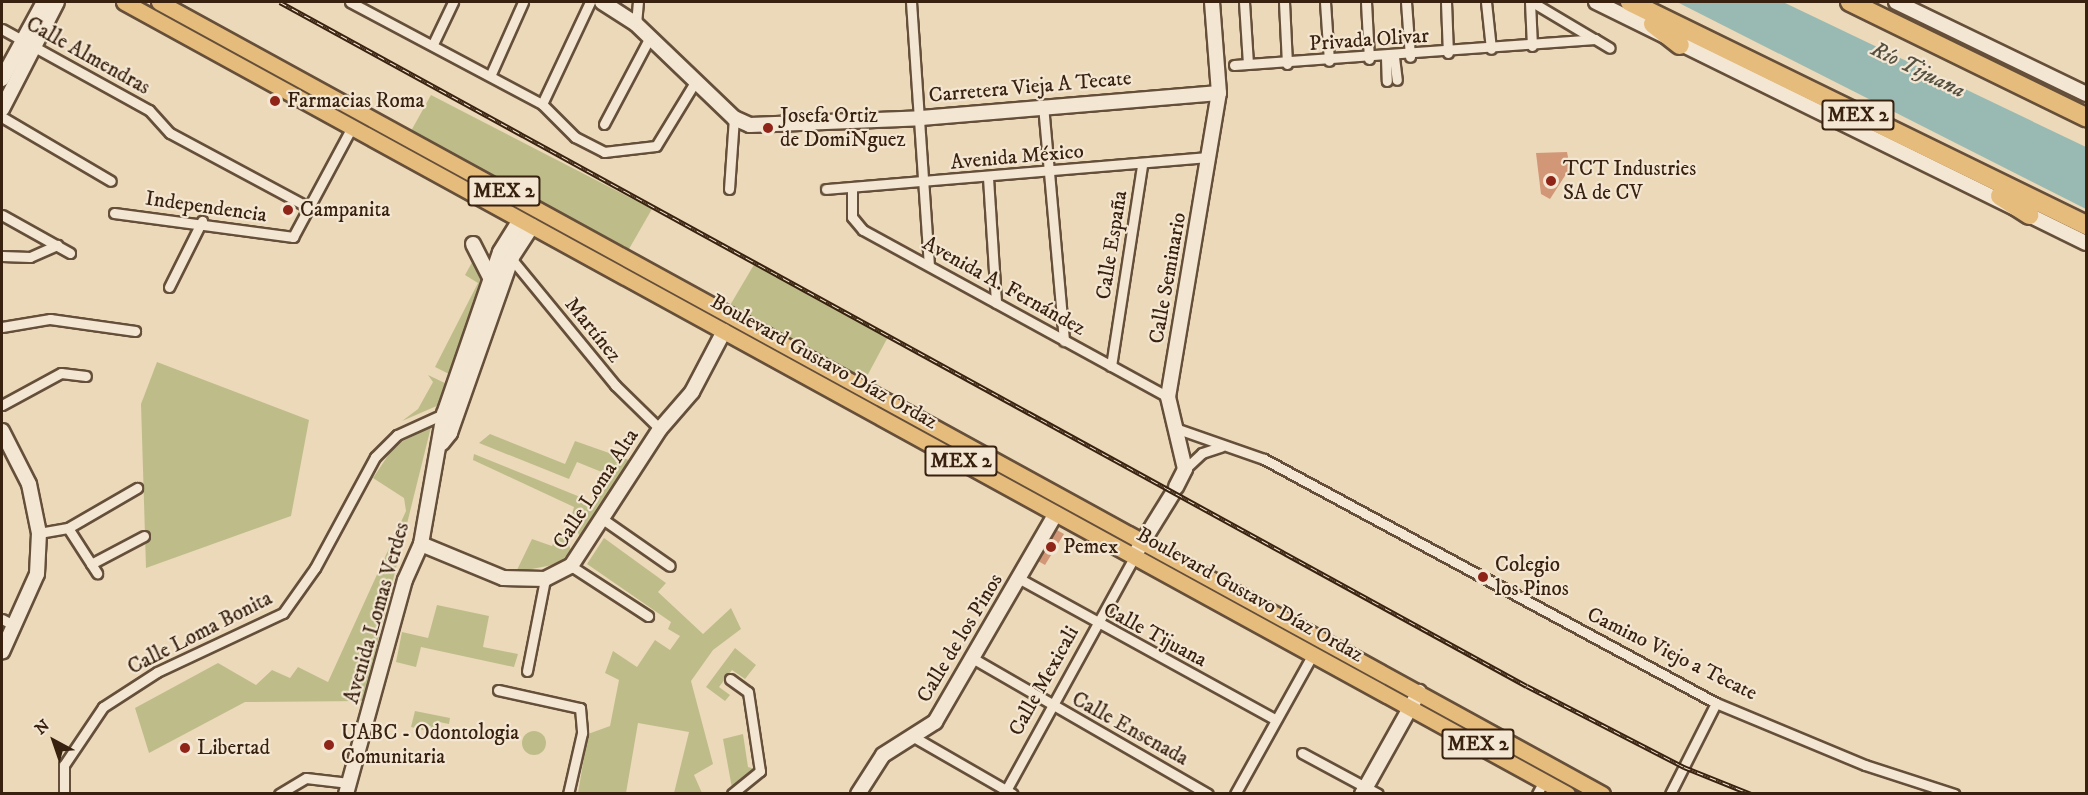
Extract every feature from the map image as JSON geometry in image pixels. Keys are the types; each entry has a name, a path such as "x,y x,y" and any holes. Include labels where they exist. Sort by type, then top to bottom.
{"highway":[{"path":"1619,2 1680,45"},
{"name":"MEX 2","path":"1630,2 2086,225"},
{"path":"1850,2 2086,117"},
{"path":"1871,2 1928,41"},
{"path":"1939,155 1946,165 2029,215"}],"main road":[{"name":"Boulevard Gustavo Díaz Ordaz","path":"124,2 1314,652 1411,707 1541,787 1567,794"},
{"name":"Boulevard Gustavo Díaz Ordaz","path":"159,2 1602,794"},
{"path":"841,394 849,381"}],"street":[{"path":"44,2 2,112 111,181"},
{"path":"2,79 57,2"},
{"path":"350,2 491,74 542,104 575,137 604,152 656,146 695,82"},
{"path":"369,11 374,2"},
{"path":"434,44 453,2"},
{"path":"491,74 523,2"},
{"path":"542,104 590,2"},
{"name":"Carretera Vieja A Tecate","path":"602,2 636,24 649,39 734,118 750,125 921,118 1043,105 1219,93"},
{"path":"636,24 638,2"},
{"path":"911,2 926,183 929,264"},
{"name":"Calle Seminario","path":"1185,469 1168,397 1219,93 1212,2"},
{"path":"1244,2 1248,64"},
{"path":"1284,2 1287,64"},
{"path":"1325,2 1329,60"},
{"path":"1366,2 1369,59"},
{"path":"1406,2 1410,57"},
{"path":"1446,2 1448,53"},
{"path":"1486,2 1491,49"},
{"path":"1531,2 1610,48"},
{"path":"1531,2 1532,46"},
{"path":"1596,2 2086,243"},
{"path":"1896,2 2086,94"},
{"name":"Calle Almendras","path":"2,29 149,110 185,142 308,207"},
{"path":"604,124 649,39"},
{"name":"Privada Olivar","path":"1234,66 1410,57 1595,39"},
{"path":"1390,58 1392,76"},
{"path":"1043,105 1051,173 1064,340"},
{"path":"729,189 734,118"},
{"path":"308,207 352,127"},
{"name":"Avenida México","path":"826,189 1142,166 1210,157"},
{"name":"Calle España","path":"1111,366 1142,166"},
{"path":"988,178 996,303"},
{"name":"Avenida A. Fernández","path":"852,188 855,224 1168,397"},
{"name":"Independencia","path":"114,213 202,221 293,237 308,207"},
{"path":"2,215 70,252"},
{"path":"169,288 202,221"},
{"name":"Avenida Lomas Verdes","path":"347,788 405,580 421,544 442,443 444,414 490,278 526,223"},
{"path":"473,244 490,278"},
{"path":"2,256 30,257 57,245"},
{"name":"Avenida Lomas Verdes","path":"442,443 458,407 506,254"},
{"name":"Martínez","path":"506,254 615,385 660,429"},
{"path":"2,327 50,319 135,331"},
{"name":"Calle Loma Alta","path":"421,544 503,578 545,579 572,566 604,520 660,429 692,392 724,331"},
{"path":"2,405 61,373 86,376"},
{"name":"Calle Loma Bonita","path":"64,794 68,758 103,707 157,672 283,613 315,568 375,457 397,435 458,407"},
{"name":"Camino Viejo a Tecate","path":"1175,428 1223,447 1264,459 1716,703 1865,765 1954,794"},
{"path":"2,431 29,484 39,533 37,574 2,652"},
{"path":"1135,556 1185,469 1202,453 1223,447"},
{"path":"39,533 68,528 137,488"},
{"name":"Calle de los Pinos","path":"858,794 883,755 935,722 974,659 1056,513"},
{"path":"604,520 670,566"},
{"path":"68,528 94,569 144,536"},
{"name":"Calle Mexicali","path":"1008,792 1050,705 1135,556"},
{"path":"572,566 648,616"},
{"path":"527,670 545,579"},
{"name":"Calle Tijuana","path":"1020,579 1096,623 1275,719"},
{"path":"2,619 15,626"},
{"path":"1235,794 1314,652"},
{"name":"Calle Ensenada","path":"974,659 1050,705 1208,794"},
{"path":"730,679 748,692 760,771 732,794"},
{"path":"498,690 582,711 568,794"},
{"path":"1302,753 1369,791 1419,693"},
{"path":"1670,794 1716,703"},
{"path":"912,736 1008,792"},
{"path":"279,794 306,778 347,788"}],"shaded area":[{"path":"431,95 652,209 629,249 411,131"},
{"path":"475,257 483,280 449,374 435,367 478,283 465,275"},
{"path":"755,263 889,335 865,380 729,307"},
{"path":"157,362 309,420 291,516 146,568 141,404"},
{"path":"428,375 447,384 439,405 402,421 418,409 433,382"},
{"path":"431,427 363,701 245,702 149,753 135,708 218,663 256,685 272,670 290,678 298,667 328,682 406,511 404,498 373,478 395,445"},
{"path":"490,434 565,464 575,441 629,460 581,539 571,518 574,507 473,460 474,454 595,503 609,475 577,462 569,479 479,443"},
{"path":"559,532 566,534 571,551 558,564 516,572 532,539 552,546"},
{"path":"604,538 666,583 658,592 703,634 731,608 741,629 713,650 691,681 713,764 694,775 702,793 674,793 689,732 638,723 626,793 578,793 588,734 610,726 619,680 605,673 613,651 637,667 655,640 670,650 680,636 668,629 671,622 587,564"},
{"path":"437,605 489,616 483,647 518,654 514,667 421,647 416,667 396,662 402,632 428,638"},
{"path":"735,648 756,665 745,679 732,670 719,687 730,695 725,701 706,687"},
{"path":"415,711 450,718 449,724 439,722 436,733 411,727"},
{"path":"534,731 539,732 545,738 545,748 539,754 534,755 529,754 523,748 522,743 523,738 529,732"},
{"path":"743,734 748,767 755,769 732,788 723,739"}],"water":[{"name":"Río Tijuana","path":"1677,2 1783,2 2086,147 2086,209"}],"building":[{"name":"TCT Industries SA de CV","path":"1567,152 1570,168 1550,199 1541,194 1536,153"},
{"name":"Pemex","path":"1057,530 1064,534 1045,565 1038,561"}],"railway":[{"path":"280,2 1527,686 1684,767 1751,794"}],"place":[{"name":"Farmacias Roma","path":"275,101"},
{"name":"Josefa Ortiz de DomiNguez","path":"768,128"},
{"name":"TCT Industries SA de CV","path":"1551,181"},
{"name":"Campanita","path":"288,210"},
{"name":"Pemex","path":"1051,547"},
{"name":"Colegio los Pinos","path":"1483,577"},
{"name":"UABC - Odontologia Comunitaria","path":"329,745"},
{"name":"Libertad","path":"185,748"}]}
